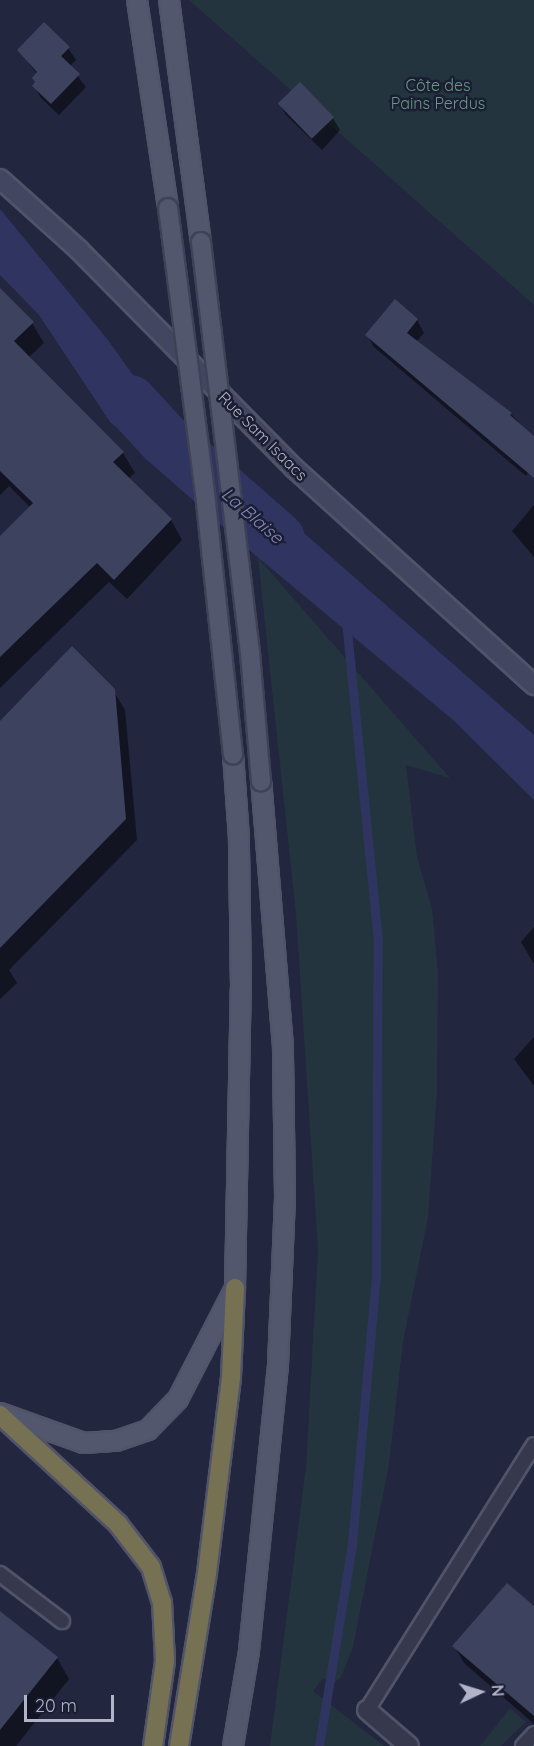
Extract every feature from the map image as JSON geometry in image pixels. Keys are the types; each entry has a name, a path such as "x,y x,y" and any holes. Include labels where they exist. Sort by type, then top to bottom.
{"highway":[{"path":"179,1746 230,1389 235,1288"},
{"path":"0,1414 118,1524 151,1567 162,1602 165,1638 153,1746"}],"main road":[{"path":"0,1414 84,1443 116,1441 148,1430 178,1399 235,1288 241,989 239,838 233,755 206,504 168,208 137,0"},
{"path":"169,0 201,242 250,653 283,1047 285,1197 278,1365 249,1651 233,1746"},
{"name":"Rue Sam Isaacs","path":"0,179 79,250 294,468 534,685"}],"street":[{"path":"368,1710 409,1746"}],"lane":[{"path":"368,1710 534,1445"},
{"path":"0,1574 62,1621"},
{"path":"523,1746 534,1734"}],"green space":[{"name":"Côte des Pains Perdus","path":"189,0 534,0 534,305"},
{"path":"258,558 450,778 406,765 417,857 432,909 438,972 437,1090 428,1217 403,1342 389,1464 353,1647 341,1677 335,1682 323,1678 313,1691 384,1746 270,1746 306,1467 318,1250 296,914"},
{"path":"510,1708 526,1722 501,1746 480,1746"}],"water":[{"path":"0,209 108,340 168,424 178,430 184,481 110,422 39,315 0,275"},
{"path":"239,476 534,735 534,800 452,719 248,549"}],"building":[{"path":"44,22 70,47 61,56 80,74 51,104 32,86 35,82 32,78 37,72 17,50"},
{"path":"300,82 334,117 312,139 278,104"},
{"path":"0,288 34,322 14,341 124,452 113,462 172,519 114,580 97,563 0,657 0,536 33,503 0,471"},
{"path":"395,299 418,319 407,333 512,413 510,415 534,436 534,478 365,335"},
{"path":"72,646 115,689 126,819 0,948 0,721"},
{"path":"507,1583 534,1606 534,1716 452,1646"},
{"path":"0,1611 58,1657 0,1730"}],"waterway":[{"name":"La Blaise","path":"130,402 163,438 278,539"},
{"path":"319,1746 352,1544 376,1276 378,941 346,619"}]}
